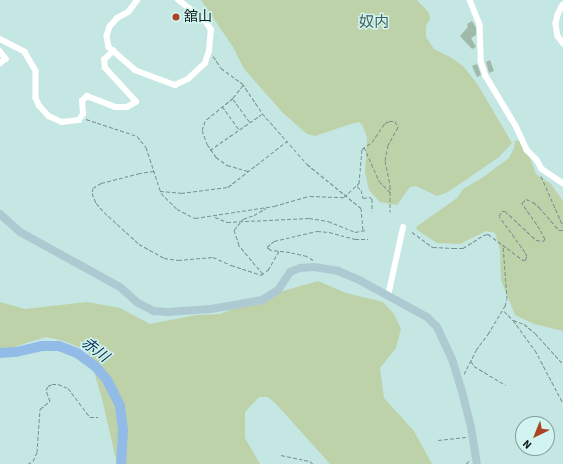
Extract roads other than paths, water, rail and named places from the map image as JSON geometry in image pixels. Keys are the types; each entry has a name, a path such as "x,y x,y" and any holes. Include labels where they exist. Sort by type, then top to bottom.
{"street":[{"path":"138,0 129,12 113,24 108,31 108,42 113,51 120,55 134,70 175,85 196,74 205,63 209,51 211,30 209,25 178,0"},
{"path":"470,0 480,25 480,61 486,76 516,126 527,150 537,160 542,169 563,183"},
{"path":"563,5 558,15 556,27 558,36 563,43"},
{"path":"0,39 22,49 32,63 37,78 36,98 43,112 62,122 76,121 81,117 82,101 87,96 115,107 127,106 136,102 105,68 104,60 113,51"},
{"path":"0,51 5,55 6,59 0,64"},
{"path":"0,214 26,236 120,287 138,303 154,311 167,312 211,309 262,300 278,290 290,272 300,268 315,267 346,274 388,296 427,317 437,327 443,338 458,381 474,443 477,464"},
{"path":"388,296 403,228"}],"waterway":[{"name":"赤川","path":"0,353 16,352 41,346 59,346 77,353 95,366 107,380 120,406 123,429 121,464"}],"place":[{"name":"舘山","path":"176,17"}],"district":[{"name":"奴内","path":"374,23"}]}
